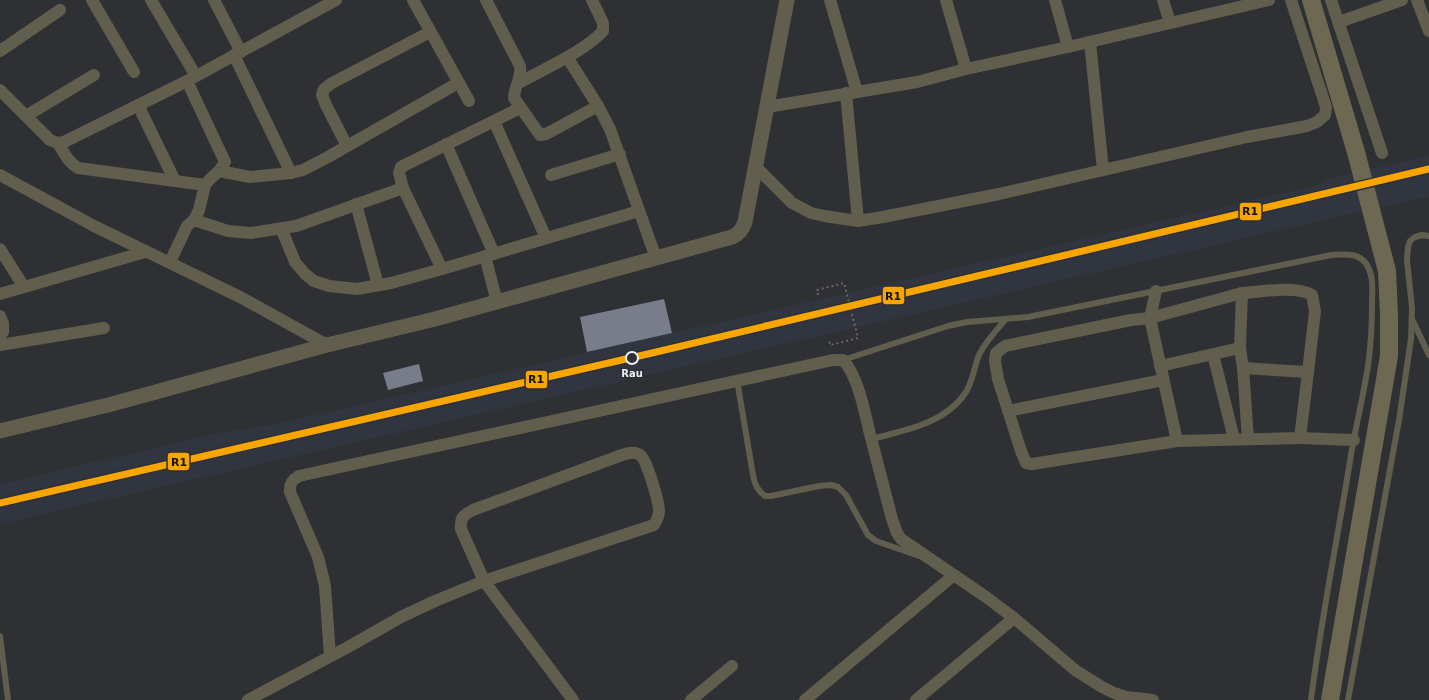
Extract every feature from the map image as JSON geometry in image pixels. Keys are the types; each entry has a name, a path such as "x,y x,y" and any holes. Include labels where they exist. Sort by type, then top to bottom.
{"main road":[{"path":"1310,0 1356,152 1387,272 1389,315 1389,356 1330,700"}],"street":[{"path":"92,0 134,72"},
{"path":"151,0 192,78 225,162 219,171 210,178 205,186 199,210 194,220 187,226 170,262"},
{"path":"0,90 50,140 58,143 66,141 192,78 336,0"},
{"path":"413,0 469,101"},
{"path":"486,0 520,66 521,74 519,83 514,91 514,98 540,135 546,134 598,106"},
{"path":"519,83 567,57 596,38 603,31 603,23 592,0"},
{"path":"0,431 112,404 327,345 435,319 738,235 745,222 787,0"},
{"path":"830,0 852,93 858,221"},
{"path":"946,0 966,69"},
{"path":"1055,0 1068,47"},
{"path":"1164,0 1170,23"},
{"path":"767,107 917,82 966,69 1170,23 1252,2 1269,0"},
{"path":"756,167 792,203 824,216 858,221 999,194 1247,137 1307,126 1317,122 1325,115 1326,107 1291,0"},
{"path":"1331,0 1382,153"},
{"path":"1339,22 1402,0"},
{"path":"1417,0 1429,31"},
{"path":"215,1 291,173"},
{"path":"0,50 60,10"},
{"path":"348,146 326,105 322,95 324,89 332,83 430,32"},
{"path":"1090,42 1103,170"},
{"path":"567,57 598,106 610,129 656,258"},
{"path":"26,116 94,75"},
{"path":"219,171 250,177 291,173 303,170 458,83"},
{"path":"138,105 175,181"},
{"path":"442,269 403,188 399,173 401,167 520,108"},
{"path":"494,122 546,238"},
{"path":"58,143 67,159 72,165 78,168 205,186"},
{"path":"446,144 490,255 497,302"},
{"path":"552,175 620,154"},
{"path":"0,175 145,252 170,262 240,297 327,345"},
{"path":"194,220 228,231 251,233 296,226 403,188"},
{"path":"356,204 378,285"},
{"path":"281,228 295,262 305,274 314,281 329,286 357,289 442,269 639,211"},
{"path":"0,249 24,287"},
{"path":"0,294 145,252"},
{"path":"1300,438 1315,311 1312,295 1306,292 1292,290 1242,292 1150,318 1131,320 1005,346 996,354 995,361 998,379 1023,458 1026,463 1032,464 1177,441 1300,438 1354,440"},
{"path":"1156,291 1150,318 1177,441"},
{"path":"1242,292 1240,348 1243,368 1248,439"},
{"path":"0,316 3,332 0,336"},
{"path":"0,345 104,328"},
{"path":"1160,366 1240,348"},
{"path":"1213,354 1234,439"},
{"path":"330,656 325,586 318,557 290,492 290,486 293,479 299,476 737,380 833,360 843,360 853,375 862,402 897,533 901,539 1014,618 1075,670 1102,688 1126,697 1153,700"},
{"path":"1243,368 1308,372"},
{"path":"1008,411 1163,380"},
{"path":"248,700 401,617 435,601 484,582 654,525 658,519 659,510 645,461 640,454 632,452 622,455 473,510 464,515 461,520 462,529 484,582 573,700"},
{"path":"805,700 954,575"},
{"path":"916,700 1014,618"},
{"path":"691,700 732,666"}],"lane":[{"path":"1348,700 1399,420 1411,339 1412,299 1407,260 1408,247 1410,241 1416,237 1422,235 1429,236"},
{"path":"843,360 948,326 967,322 1028,317 1331,255 1356,255 1364,261 1369,268 1372,280 1372,325 1368,365 1323,620 1311,700"},
{"path":"872,440 929,423 953,408 967,391 984,346 1005,320"},
{"path":"1412,320 1429,355"},
{"path":"737,380 753,475 758,491 765,496 771,496 819,486 831,485 838,487 846,495 868,535 876,541 934,562"},
{"path":"0,636 8,700"}],"path":[{"path":"818,295 817,290 844,283 858,338 830,345 829,339"}],"shaded area":[{"path":"1429,155 1429,197 0,524 0,484 223,432 271,425 1314,186 1330,179"}],"building":[{"path":"664,299 672,333 587,352 580,317"},
{"path":"419,364 423,381 388,390 383,373"}],"transit line":[{"name":"R1","path":"0,503 652,353 1429,169"}],"place":[{"name":"Rau","path":"632,358"}]}
